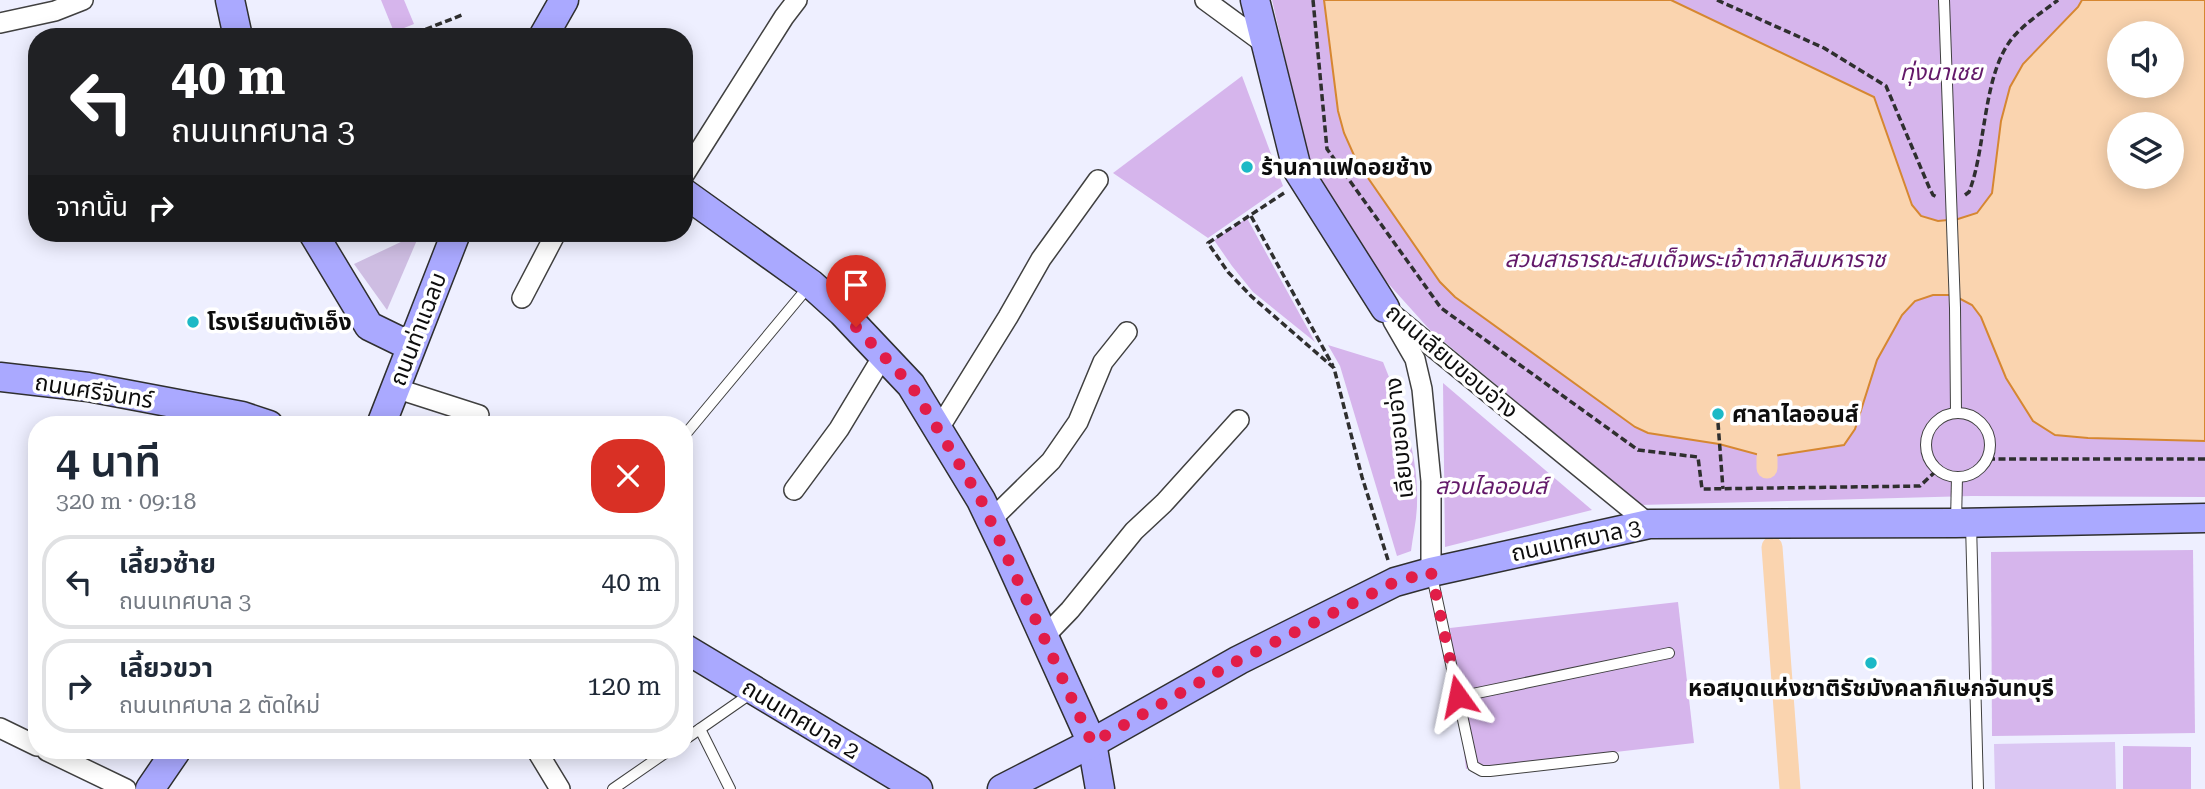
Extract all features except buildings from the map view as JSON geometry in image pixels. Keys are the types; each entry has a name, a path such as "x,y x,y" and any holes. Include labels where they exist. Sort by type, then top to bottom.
{"street":[{"path":"0,23 55,11 83,0"},
{"path":"230,0 236,28"},
{"path":"548,28 564,0"},
{"path":"693,161 797,0"},
{"path":"1205,0 1265,44"},
{"name":"ถนนเลียบขอบอ่าง","path":"1255,0 1297,169 1385,308 1649,524"},
{"path":"938,430 1041,259 1098,180"},
{"path":"693,199 811,284 842,312 911,385 990,520 1092,743 1099,789"},
{"path":"318,242 369,326 410,346"},
{"name":"ถนนท่าแฉลบ","path":"384,416 452,242"},
{"path":"522,298 551,242"},
{"name":"เลียบขอบอ่าง","path":"1385,308 1415,359 1422,389 1431,481 1431,572"},
{"path":"990,520 1051,461 1078,422 1103,362 1127,332"},
{"path":"794,490 839,429 883,356"},
{"name":"ถนนศรีจันทร์","path":"0,377 99,389 242,416"},
{"path":"395,388 479,415"},
{"path":"1044,637 1070,610 1134,531 1164,503 1239,420"},
{"name":"ถนนเทศบาล 3","path":"1002,789 1092,743 1239,660 1395,582 1431,572 1649,524 2205,519"},
{"name":"ถนนเทศบาล 2","path":"693,654 918,789"},
{"path":"0,728 28,742"},
{"path":"64,759 126,789"},
{"path":"150,789 171,759"},
{"path":"542,759 560,789"},
{"path":"1034,772 1060,769 1077,772 1099,789"}],"lane":[{"path":"1944,0 1956,412"},
{"path":"693,425 811,284"},
{"path":"1956,412 1976,418 1984,425 1991,440 1988,459 1976,472 1957,477 1944,474 1937,470 1927,456 1926,439 1929,431 1940,418 1956,412"},
{"path":"1957,477 1964,522 1978,789"},
{"path":"1431,572 1473,766 1482,771 1613,757"},
{"path":"1458,696 1669,653"},
{"path":"693,734 754,691"},
{"path":"700,729 730,789"},
{"path":"612,789 656,759"}],"path":[{"path":"1313,0 1327,149 1441,308 1638,450 1698,457 1702,489 1920,486 1937,470"},
{"path":"1717,0 1824,48 1886,86 1933,195 1951,203 1969,192 1976,176 1992,86 2001,57 2015,34 2058,0"},
{"path":"429,28 462,15"},
{"path":"1304,179 1208,243 1228,272 1251,296 1334,368"},
{"path":"1251,216 1334,368 1362,477 1395,582"},
{"path":"1718,423 1723,489"},
{"path":"1988,459 2205,459"}],"green space":[{"path":"381,0 404,0 414,24 404,28 392,28"},
{"name":"สวนสาธารณะสมเด็จพระเจ้าตากสินมหาราช","path":"1272,0 2205,0 2205,497 1971,496 1641,505 1430,330 1385,280 1311,171"},
{"path":"1242,76 1283,186 1208,238 1113,173"},
{"path":"1247,218 1315,342 1253,292 1214,240"},
{"path":"1328,345 1383,362 1402,413 1415,467 1417,509 1411,551 1397,556 1340,366"},
{"name":"สวนไลออนส์","path":"1443,383 1592,510 1445,547"},
{"path":"2193,550 2195,733 1992,736 1991,552"},
{"path":"1678,602 1694,743 1466,769 1450,628"},
{"path":"2123,746 2191,747 2191,789 2123,789"}],"shaded area":[{"name":"สวนสาธารณะสมเด็จพระเจ้าตากสินมหาราช","path":"1324,0 1671,0 1874,97 1912,205 1921,216 1938,221 1958,219 1977,213 1992,193 2001,121 2010,87 2023,64 2082,0 2205,0 2205,441 2055,435 2033,421 2006,378 1981,317 1972,305 1953,295 1933,295 1915,301 1902,315 1877,360 1855,429 1844,445 1767,457 1719,444 1648,433 1635,427 1455,297 1440,282 1357,162 1338,111"},
{"path":"401,242 416,242 387,310 354,264"},
{"path":"2115,742 2116,789 1995,789 1994,744"}],"waterway":[{"path":"1767,457 1767,468"},
{"path":"1772,547 1790,789"}],"place":[{"name":"ร้านกาแฟดอยช้าง","path":"1247,167"},
{"name":"โรงเรียนตังเอ็ง","path":"193,322"},
{"name":"ศาลาไลออนส์","path":"1718,414"},
{"name":"หอสมุดแห่งชาติรัชมังคลาภิเษกจันทบุรี","path":"1871,663"}],"route":[{"path":"856,327 911,385 981,500 1092,743 1239,660 1395,582 1431,572 1458,696"}],"park label":[{"name":"ทุ่งนาเชย","path":"1941,72"}]}
